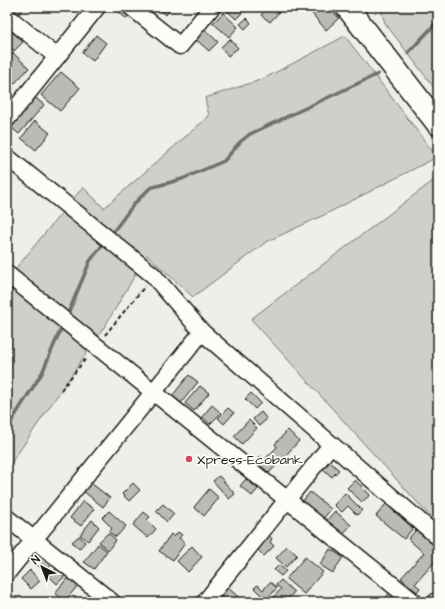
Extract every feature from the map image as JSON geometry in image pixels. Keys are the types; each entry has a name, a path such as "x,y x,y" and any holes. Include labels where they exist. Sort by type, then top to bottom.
{"highway":[{"path":"347,7 438,124"}],"street":[{"path":"7,119 97,7"},
{"path":"131,7 180,46 212,7"},
{"path":"7,16 58,57"},
{"path":"7,157 153,275 202,332 438,537"},
{"path":"7,274 414,602"},
{"path":"7,573 202,332"},
{"path":"205,602 331,445"},
{"path":"7,518 112,602"}],"path":[{"path":"61,390 153,275"}],"shaded area":[{"path":"380,7 438,7 438,93 385,23"},
{"path":"345,36 437,157 324,215 266,242 193,297 147,255 105,326 7,469 7,392 11,386 7,382 7,279 83,187 104,208 209,116 205,98 263,79"},
{"path":"438,177 438,522 436,523 251,319"}],"building":[{"path":"25,7 17,16 9,8"},
{"path":"119,7 124,7 132,13 127,19 116,10"},
{"path":"157,7 172,7 166,15"},
{"path":"223,7 248,7 236,19"},
{"path":"268,7 284,7 270,22 261,15"},
{"path":"310,7 329,7 339,18 326,30 308,9"},
{"path":"223,13 238,27 229,37 213,23"},
{"path":"247,18 251,23 245,29 240,24"},
{"path":"200,25 218,42 209,51 191,35"},
{"path":"7,27 23,42 14,51 7,43"},
{"path":"96,35 106,43 93,61 82,53"},
{"path":"230,39 238,48 228,56 221,47"},
{"path":"13,53 29,68 14,84 7,77 7,59"},
{"path":"61,72 80,88 60,111 41,95"},
{"path":"31,94 44,105 19,134 7,124"},
{"path":"35,121 50,133 36,150 21,138"},
{"path":"189,375 198,382 181,403 172,396"},
{"path":"200,386 209,393 194,411 185,403"},
{"path":"251,393 261,403 255,409 245,399"},
{"path":"212,405 221,413 210,424 202,417"},
{"path":"228,408 234,413 224,424 218,418"},
{"path":"261,412 267,419 259,426 253,419"},
{"path":"249,420 257,428 242,444 234,436"},
{"path":"288,430 299,441 269,473 256,461 260,456 264,460 277,447 275,444"},
{"path":"330,462 339,470 332,477 323,469"},
{"path":"219,476 235,494 229,499 213,481"},
{"path":"246,479 258,489 252,496 240,486"},
{"path":"355,480 370,495 362,502 347,488"},
{"path":"91,483 110,498 103,507 83,491"},
{"path":"133,483 140,490 129,501 122,494"},
{"path":"209,489 219,498 204,516 194,507"},
{"path":"310,492 331,509 323,519 302,502"},
{"path":"345,493 362,510 357,515 348,506 342,512 334,505"},
{"path":"83,501 94,509 81,526 70,518"},
{"path":"163,504 174,514 167,522 156,511"},
{"path":"386,504 413,528 404,539 376,516"},
{"path":"109,511 126,526 116,537 109,532 112,528 102,518"},
{"path":"335,511 351,525 342,535 326,521"},
{"path":"144,512 150,517 147,520 156,529 148,538 133,525"},
{"path":"92,520 99,527 88,541 80,535"},
{"path":"416,530 438,549 438,558 415,584 420,588 417,592 401,578 424,553 408,539"},
{"path":"178,532 182,535 179,538 185,543 173,560 159,551 171,534 174,537"},
{"path":"108,533 116,540 108,550 99,542"},
{"path":"267,533 272,539 270,542 274,546 264,556 254,546"},
{"path":"79,536 85,542 79,549 72,542"},
{"path":"98,544 107,551 94,569 84,562"},
{"path":"192,546 202,557 188,572 177,561"},
{"path":"287,546 297,555 286,567 276,558"},
{"path":"37,548 53,563 45,572 29,557"},
{"path":"330,549 343,557 333,573 320,565"},
{"path":"305,557 323,572 304,594 286,579"},
{"path":"279,565 286,571 281,576 274,570"},
{"path":"57,568 65,576 57,584 49,576"},
{"path":"30,570 40,581 31,589 21,579"},
{"path":"69,576 79,584 65,601 55,593"},
{"path":"281,580 294,592 286,602 275,602 272,599 281,589 276,585"},
{"path":"270,582 277,588 266,600 254,588 258,585 263,590"},
{"path":"225,585 244,602 227,602 218,593"},
{"path":"7,591 13,596 9,602 7,602"},
{"path":"391,591 404,602 382,602"}],"waterway":[{"path":"408,53 438,21"},
{"path":"110,236 134,204 150,188 182,179 224,161 240,142 250,134 378,74"},
{"path":"67,316 90,261 105,242"},
{"path":"7,428 42,373 63,324"}],"place":[{"name":"Xpress-Ecobank","path":"189,459"}]}
